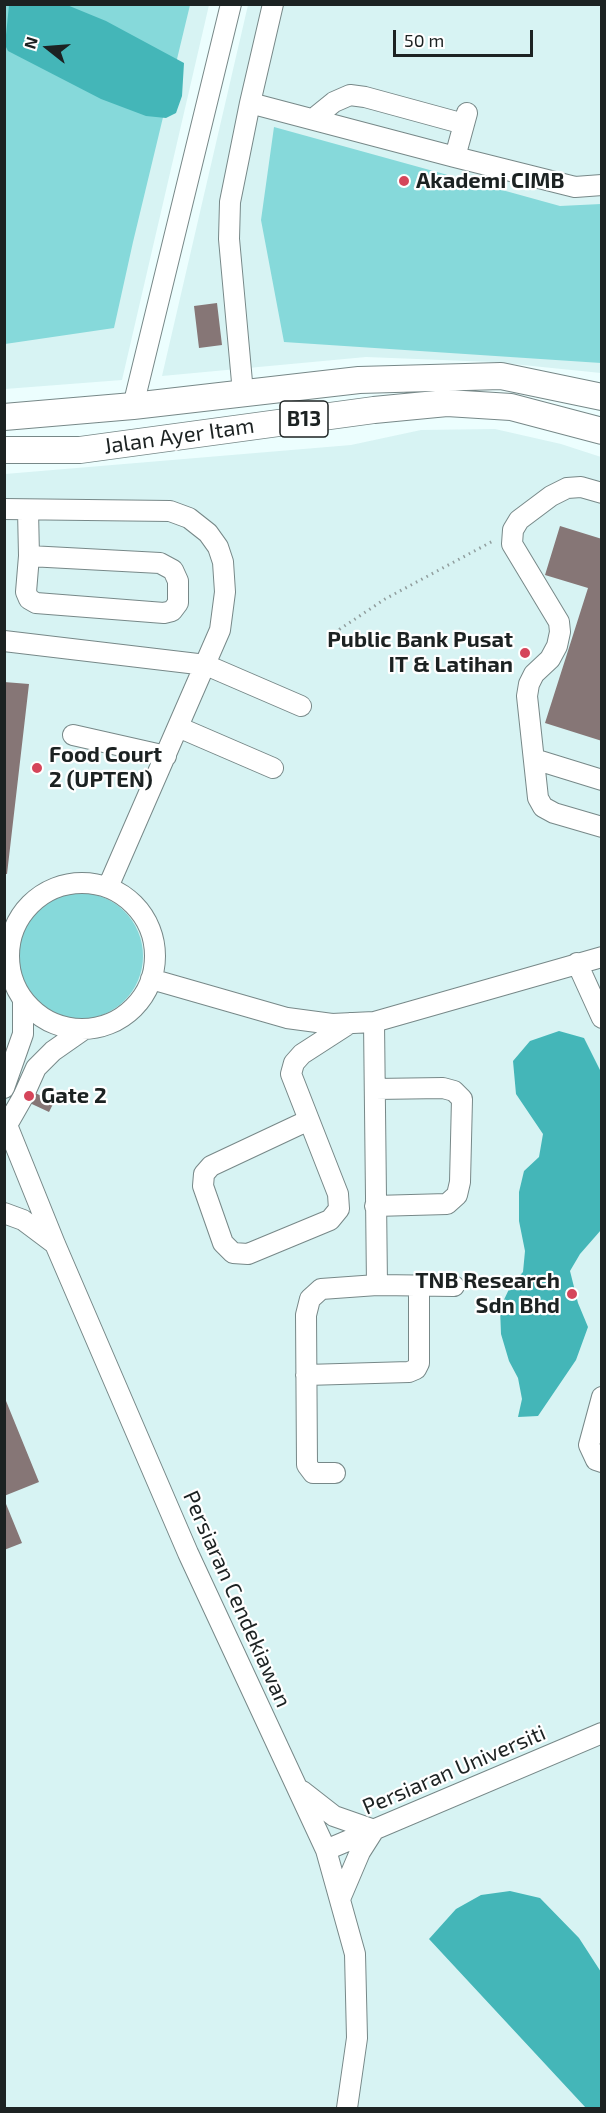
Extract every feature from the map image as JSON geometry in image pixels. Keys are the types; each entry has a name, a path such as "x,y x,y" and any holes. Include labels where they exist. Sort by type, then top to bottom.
{"main road":[{"name":"Jalan Ayer Itam","path":"4,417 133,406 359,380 501,376 602,397"},
{"name":"Jalan Ayer Itam","path":"4,450 80,450 374,410 447,403 511,408 602,430"}],"street":[{"path":"133,406 231,4"},
{"path":"243,393 230,239 230,202 273,4"},
{"path":"313,119 334,102 350,95 465,119 455,158"},
{"path":"250,103 455,158 575,187 602,185"},
{"path":"602,493 581,487 567,488 551,496 519,520 513,530 512,544 559,622 560,632 557,646 550,659 534,674 527,696 538,798 543,807 554,813 602,827"},
{"path":"4,509 170,511 189,518 208,533 218,547 223,562 225,592 220,630 108,887"},
{"path":"28,510 29,556 26,592 29,599 36,603 164,613 172,611 178,603 178,581 173,570 160,564 29,556"},
{"path":"4,641 206,665 301,706"},
{"path":"178,727 273,768"},
{"path":"73,735 166,756"},
{"path":"534,759 602,780"},
{"path":"82,882 108,887 120,892 138,908 150,930 155,954 151,979 142,997 129,1011 106,1025 83,1030 61,1026 43,1018 22,999 10,974 8,932 24,910 44,892 69,883 82,882"},
{"path":"151,979 287,1018 332,1024 374,1022 602,957"},
{"path":"577,963 602,1018"},
{"path":"4,1088 23,1034 22,999"},
{"path":"374,1022 377,1285"},
{"path":"309,1120 211,1166 204,1174 203,1186 223,1243 233,1253 248,1254 268,1246 330,1220 339,1209 338,1194 291,1074 294,1063 302,1054 350,1023"},
{"path":"5,1125 23,1097 36,1068 53,1051 83,1030"},
{"path":"375,1089 443,1088 454,1090 462,1099 460,1182 457,1195 447,1204 375,1206"},
{"name":"Persiaran Cendekiawan","path":"5,1125 188,1553 326,1850 355,1954 357,2038 347,2109"},
{"path":"4,1212 23,1220 55,1244"},
{"path":"335,1473 313,1473 307,1465 306,1315 310,1299 321,1289 377,1285 454,1286"},
{"path":"306,1375 409,1372 416,1369 419,1363 419,1286"},
{"path":"602,1398 589,1445 596,1460 602,1462"},
{"name":"Persiaran Universiti","path":"326,1850 602,1733"},
{"path":"297,1788 334,1816 374,1830 360,1852 340,1899"}],"path":[{"path":"332,639 340,629 397,592 513,530"}],"shaded area":[{"path":"4,5 190,5 114,328 5,344"},
{"path":"5,5 209,5 122,380 5,389"},
{"path":"9,5 67,5 106,21 184,63 182,96 176,113 166,118 146,116 101,99 8,51 5,45"},
{"name":"Akademi CIMB","path":"248,5 601,5 601,373 493,362 366,357 162,376"},
{"path":"274,127 560,206 601,204 601,363 284,342 261,220"},
{"path":"495,429 561,444 601,457 601,2108 5,2108 5,474 351,445 421,430"},
{"path":"80,893 104,898 124,912 138,932 143,956 138,980 124,1000 104,1014 80,1019 56,1014 36,1000 22,980 17,956 22,932 36,912 56,898"},
{"path":"559,1031 584,1038 601,1072 601,1230 580,1254 570,1271 578,1303 588,1327 576,1360 538,1416 518,1417 522,1399 518,1378 509,1361 501,1334 500,1308 511,1285 523,1272 525,1251 519,1221 519,1192 524,1171 539,1157 543,1134 516,1094 513,1061 530,1041"},
{"path":"510,1891 540,1898 579,1938 601,1972 601,2108 586,2108 429,1939 456,1909 481,1895"}],"building":[{"path":"217,303 222,345 199,348 194,306"},
{"path":"560,526 602,539 602,741 545,723 588,588 545,575"},
{"path":"4,682 29,684 7,874 4,874"},
{"name":"Gate 2","path":"4,1078 54,1102 49,1112 4,1091"},
{"path":"4,1396 39,1482 4,1496"},
{"path":"4,1499 22,1543 4,1550"}],"place":[{"name":"Akademi CIMB","path":"404,181"},
{"name":"Public Bank Pusat IT & Latihan","path":"525,653"},
{"name":"Food Court 2 (UPTEN)","path":"37,768"},
{"name":"Gate 2","path":"29,1096"},
{"name":"TNB Research Sdn Bhd","path":"572,1294"}]}
